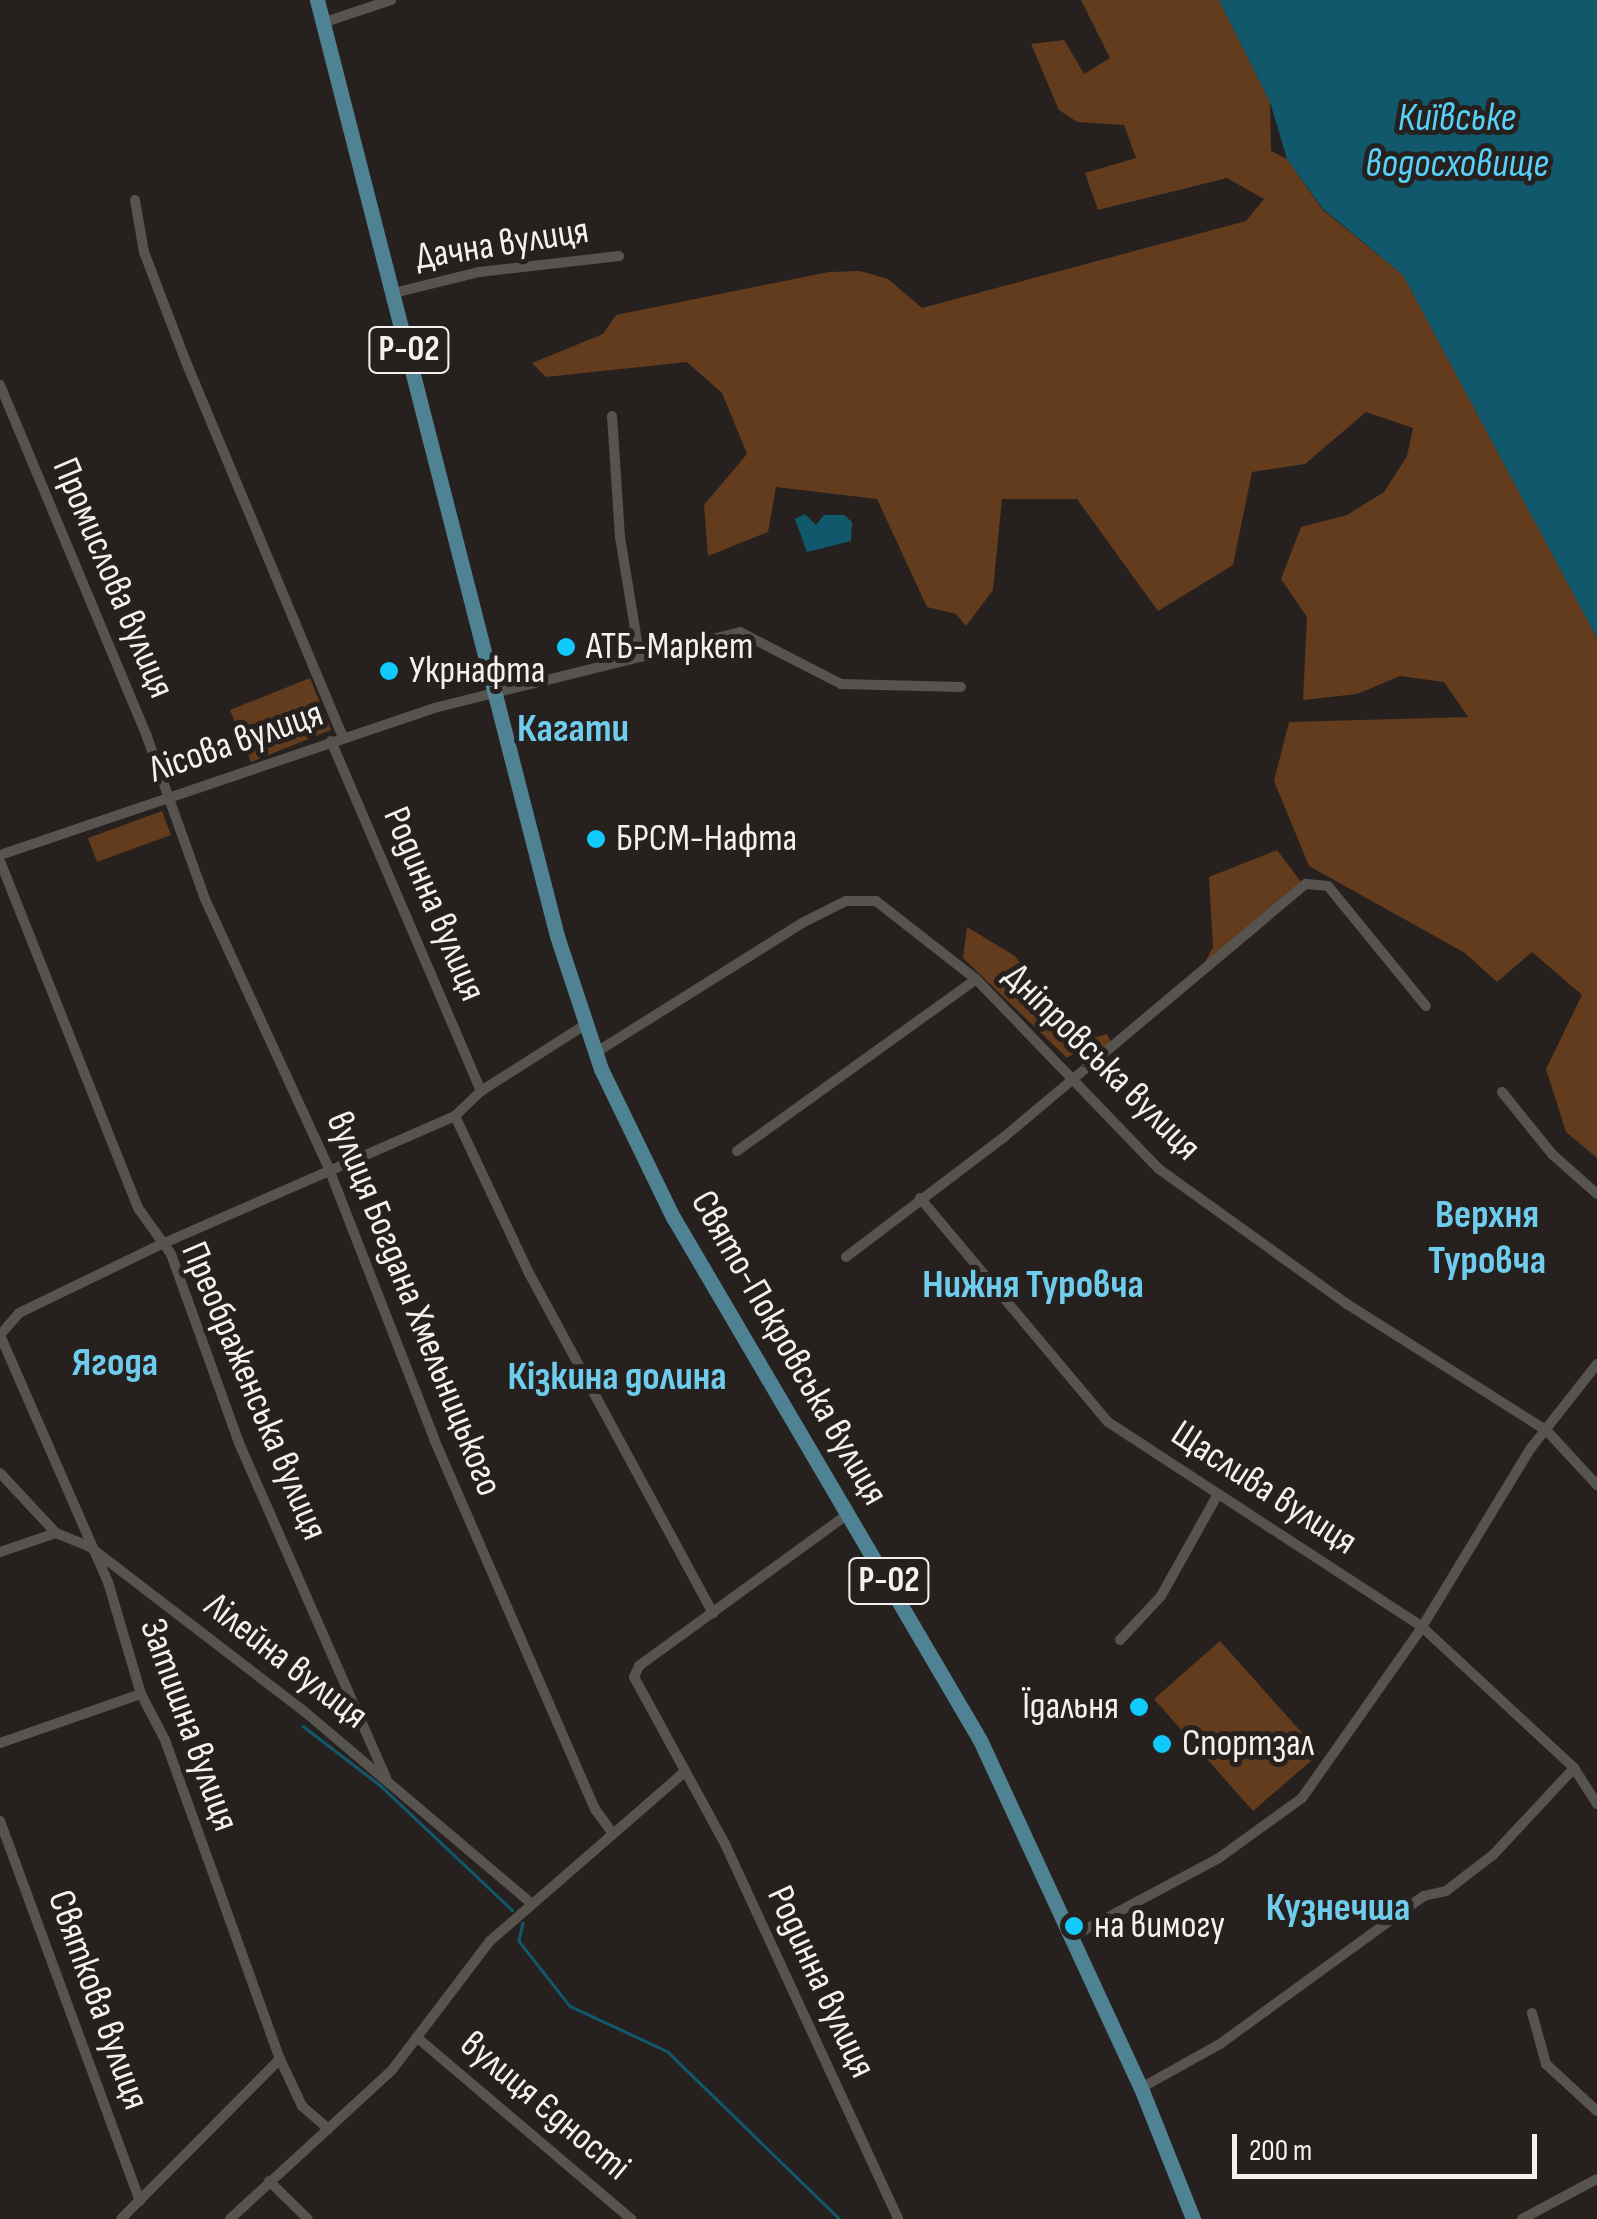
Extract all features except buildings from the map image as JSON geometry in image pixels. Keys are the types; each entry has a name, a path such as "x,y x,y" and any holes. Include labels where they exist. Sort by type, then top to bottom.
{"main road":[{"name":"Р-02","path":"317,0 495,698"},
{"name":"Свято-Покровська вулиця","path":"495,698 595,1053 674,1216 980,1740 1142,2088 1193,2219"}],"street":[{"path":"322,23 391,0"},
{"path":"135,200 144,252 186,362 343,737"},
{"name":"Дачна вулиця","path":"394,293 479,272 619,256"},
{"name":"Промислова вулиця","path":"0,385 170,795"},
{"path":"612,416 620,537 639,653"},
{"name":"Лісова вулиця","path":"0,858 343,737 495,698 639,653 740,632 841,684 961,687"},
{"name":"Родинна вулиця","path":"331,741 481,1091"},
{"name":"вулиця Богдана Хмельницького","path":"170,795 205,899 329,1169 434,1438 595,1809 612,1832"},
{"name":"Преображенська вулиця","path":"0,858 138,1208 162,1244 239,1443 270,1502 360,1730 386,1778"},
{"path":"846,1257 1074,1079 1316,882 1328,886 1426,1006"},
{"name":"Дніпровська вулиця","path":"595,1053 846,901 868,899 888,908 976,979 1159,1169 1347,1304 1547,1431 1597,1485"},
{"path":"737,1151 976,979"},
{"path":"0,1335 19,1313 162,1244 455,1116 481,1091 585,1025"},
{"path":"1502,1092 1552,1154 1597,1194"},
{"path":"455,1116 528,1273 713,1614 848,1514"},
{"name":"Щаслива вулиця","path":"920,1198 1108,1422 1422,1627 1574,1768 1597,1804"},
{"name":"Затишна вулиця","path":"0,1335 90,1547 141,1694 165,1740 280,2059 302,2106 328,2129"},
{"path":"1071,1938 1219,1858 1302,1798 1422,1627 1547,1431 1597,1364"},
{"name":"Лілейна вулиця","path":"0,1473 56,1534 90,1547 386,1778 532,1904"},
{"path":"1120,1640 1161,1596 1218,1494"},
{"path":"0,1552 56,1534"},
{"name":"Родинна вулиця","path":"713,1614 634,1677 682,1774 725,1844 898,2219"},
{"path":"0,1743 141,1694"},
{"path":"1142,2088 1220,2044 1424,1896 1446,1892 1493,1855 1574,1768"},
{"path":"230,2219 420,2040 480,1952 682,1774"},
{"name":"Святкова вулиця","path":"0,1821 140,2201"},
{"path":"1532,2013 1546,2064 1597,2110"},
{"name":"вулиця Єдності","path":"420,2040 631,2219"},
{"path":"121,2219 280,2059"},
{"path":"1522,2219 1597,2179"},
{"path":"270,2181 308,2219"}],"shaded area":[{"path":"1081,0 1219,0 1270,102 1271,151 1287,159 1322,209 1403,275 1597,638 1597,1158 1566,1132 1546,1069 1582,995 1532,952 1497,982 1465,953 1309,866 1274,781 1289,722 1468,717 1444,682 1400,676 1357,694 1303,700 1307,617 1281,579 1301,527 1347,515 1384,492 1407,456 1413,428 1366,412 1305,464 1252,472 1233,565 1158,611 1077,499 1002,499 993,590 966,626 956,614 927,607 877,499 776,487 768,532 708,556 704,505 747,454 722,393 687,362 546,377 532,363 603,334 616,315 829,272 860,271 888,279 922,308 1246,221 1264,199 1227,178 1098,210 1085,173 1136,158 1124,125 1077,122 1059,110 1031,44 1064,40 1084,74 1110,58"},
{"path":"310,678 331,730 251,762 230,710"},
{"path":"162,811 171,835 97,862 88,838"},
{"path":"1277,850 1301,882 1204,964 1213,947 1209,877"},
{"path":"967,927 1015,956 1078,1042 1107,1034 1111,1042 1088,1061 1077,1051 1067,1058 963,958"},
{"path":"1220,1641 1320,1753 1253,1811 1154,1699"}],"water":[{"name":"Київське водосховище","path":"1219,0 1597,0 1597,638 1403,275 1322,208 1287,159 1270,102"},
{"path":"805,514 816,525 824,515 844,515 852,522 851,541 807,552 795,519"}],"waterway":[{"path":"303,1726 380,1785 512,1910"},
{"path":"523,1923 519,1941 570,2006 667,2051 840,2219"}],"place":[{"name":"АТБ-Маркет","path":"566,647"},
{"name":"Укрнафта","path":"389,671"},
{"name":"БРСМ-Нафта","path":"596,839"},
{"name":"Їдальня","path":"1139,1707"},
{"name":"Спортзал","path":"1162,1744"},
{"name":"на вимогу","path":"1074,1926"}],"district":[{"name":"Кагати","path":"573,729"},
{"name":"Верхня Туровча","path":"1487,1238"},
{"name":"Нижня Туровча","path":"1033,1285"},
{"name":"Ягода","path":"115,1363"},
{"name":"Кізкина долина","path":"617,1377"},
{"name":"Кузнечша","path":"1338,1908"}]}
